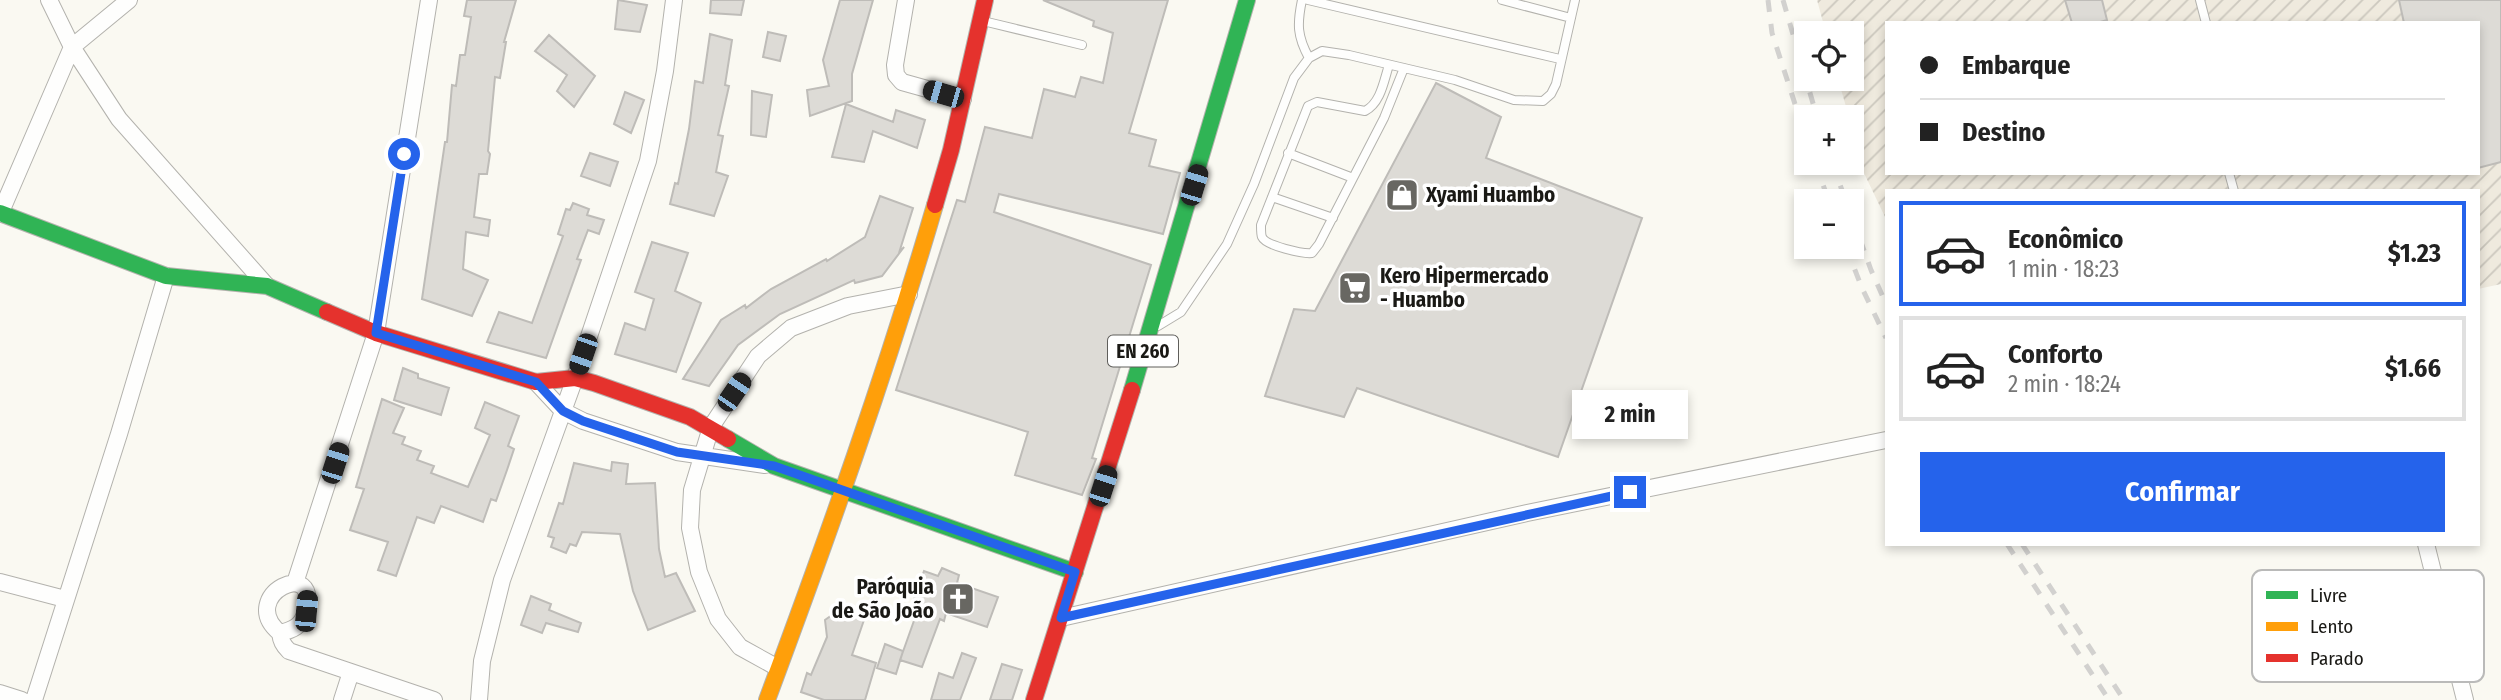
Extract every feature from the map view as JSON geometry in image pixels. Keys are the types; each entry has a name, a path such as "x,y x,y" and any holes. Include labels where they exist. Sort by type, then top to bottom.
{"street":[{"path":"49,0 72,47 120,119 267,286"},
{"path":"129,0 72,47 0,213 166,276 267,286 376,333 536,382 575,378 690,417 774,466 1075,572"},
{"path":"295,583 376,333 429,0"},
{"path":"478,700 482,661 502,580 575,378 648,161 665,72 674,0"},
{"path":"906,0 895,65 897,75 902,82 963,99"},
{"path":"767,700 844,492 909,294 963,99 985,0"},
{"name":"EN 260","path":"1034,700 1110,465 1247,0"},
{"path":"34,700 166,276"},
{"path":"778,668 740,647 718,619 699,572 690,528 692,490 711,428 758,356 791,328 848,306 909,294"},
{"path":"536,382 563,411 583,421 677,452 774,466"},
{"path":"1061,618 1527,513 1885,440"},
{"path":"2426,546 2432,570"},
{"path":"0,582 65,599"},
{"path":"280,633 292,630 302,623 306,611 307,597 302,586 295,583 286,583 279,588 272,597 268,610 272,626 280,633 281,640 289,651 434,700"},
{"path":"342,700 351,672"},
{"path":"2460,682 2465,700"},
{"path":"0,693 22,700"}],"lane":[{"path":"1302,0 1298,19 1300,41 1309,58"},
{"path":"1308,0 1560,59"},
{"path":"1502,0 1571,18"},
{"path":"1149,331 1181,312 1227,244 1254,184 1294,78 1309,58 1322,51 1455,80 1514,100 1543,101 1551,94 1556,84 1575,0"},
{"path":"2200,0 2205,21"},
{"path":"980,20 1082,46"},
{"path":"1389,65 1378,99 1366,111 1317,102 1308,106 1261,225 1262,236 1266,241 1303,254 1312,253 1384,118 1404,68"},
{"path":"1288,153 1353,178"},
{"path":"1272,197 1333,218"}],"shaded area":[{"path":"1817,0 2501,0 2501,284 2480,289 2480,189 1885,189 1885,217 1864,173 1864,105 1846,105 1841,91 1864,91 1864,21 1823,21"}],"building":[{"path":"467,0 516,0 504,42 500,78 495,77 487,174 479,174 474,217 490,220 488,236 466,232 463,269 488,280 472,316 422,299 447,142 452,85 456,86 460,55 465,55 471,17 464,16"},
{"path":"618,0 647,5 640,32 615,29"},
{"path":"711,0 744,0 741,15 710,13"},
{"path":"840,0 873,0 852,74 852,101 810,116 807,90 829,86 823,60"},
{"path":"1043,0 1168,0 1129,133 1156,140 1149,166 1180,173 1163,234 999,194 994,212 1151,265 1092,458 1096,459 1082,495 1015,475 1028,432 896,390 957,200 965,202 985,127 1032,138 1044,89 1075,97 1081,77 1103,83 1113,33 1093,26 1094,21"},
{"path":"2065,0 2102,0 2107,20 2071,21"},
{"path":"2399,0 2501,0 2501,162 2480,167 2480,21 2404,21"},
{"path":"768,32 786,36 780,61 763,57"},
{"path":"710,34 732,40 725,85 729,86 718,135 723,136 716,172 728,176 714,216 670,204 675,183 678,184 695,81 703,83"},
{"path":"549,35 595,76 574,107 557,91 567,75 535,51"},
{"path":"1436,83 1501,117 1486,158 1642,218 1558,457 1357,388 1344,417 1265,396 1294,309 1315,311"},
{"path":"752,91 772,95 766,137 751,135"},
{"path":"625,92 644,100 631,133 614,124"},
{"path":"846,104 893,122 896,110 925,120 917,148 873,131 864,162 832,157"},
{"path":"590,153 618,162 610,186 581,176"},
{"path":"880,196 913,208 899,253 904,247 882,276 855,283 854,280 780,314 738,345 709,386 683,379 721,320 865,237"},
{"path":"573,203 589,209 587,215 604,220 599,234 588,230 577,259 581,260 546,358 487,342 499,312 532,323 563,236 558,234 566,209 570,210"},
{"path":"652,242 688,253 675,291 701,303 676,372 615,354 625,323 645,330 654,299 635,292"},
{"path":"403,368 418,374 418,378 449,388 441,415 394,400"},
{"path":"382,399 404,408 393,433 405,437 402,444 421,451 417,460 434,466 431,473 468,487 490,435 475,428 485,402 519,416 508,446 514,449 507,470 496,501 491,499 483,522 441,506 434,523 417,517 396,576 378,570 388,542 350,530 364,489 356,487"},
{"path":"612,462 628,464 626,484 655,483 659,549 665,577 676,573 695,611 648,630 633,591 620,534 582,532 576,546 570,544 566,553 551,547 554,538 548,536 559,503 563,504 574,463 611,471"},
{"name":"Paróquia de São João","path":"942,568 959,575 957,583 998,597 987,627 946,613 944,621 940,619 922,667 900,660 921,601 914,599 924,571 938,576"},
{"path":"531,596 551,604 549,610 581,623 578,632 546,623 542,633 521,625"},
{"path":"840,612 864,620 852,655 876,663 865,700 824,700 801,692 807,673 811,675 827,637 825,620 832,615 838,616"},
{"path":"885,644 903,651 896,674 877,668"},
{"path":"962,653 976,658 960,700 931,700 939,673 953,678"},
{"path":"1002,664 1022,670 1012,700 990,700"}],"railway":[{"path":"1768,0 1772,33 1795,105"},
{"path":"1783,0 1814,105"},
{"path":"1819,175 1825,189"},
{"path":"1836,175 1842,189"},
{"path":"1864,250 1885,302"},
{"path":"1851,259 1885,336"},
{"path":"2008,546 2109,700"},
{"path":"2023,546 2124,700"}],"traffic: fast":[{"path":"1132,390 1247,0"},
{"path":"0,213 166,276 267,286 327,312"},
{"path":"728,439 774,466 1075,572"}],"traffic: slow":[{"path":"767,700 856,454 935,205"}],"traffic: jam":[{"path":"935,205 951,150 985,0"},
{"path":"327,312 376,333 536,382 575,378 594,383 690,417 728,439"},
{"path":"1034,700 1132,390"}],"place":[{"name":"Xyami Huambo","path":"1402,195"},
{"name":"Kero Hipermercado - Huambo","path":"1355,288"},
{"name":"Paróquia de São João","path":"958,599"}],"route":[{"path":"404,154 376,333 536,382 563,411 583,421 677,452 774,466 1075,572 1061,618 1630,492"}]}
